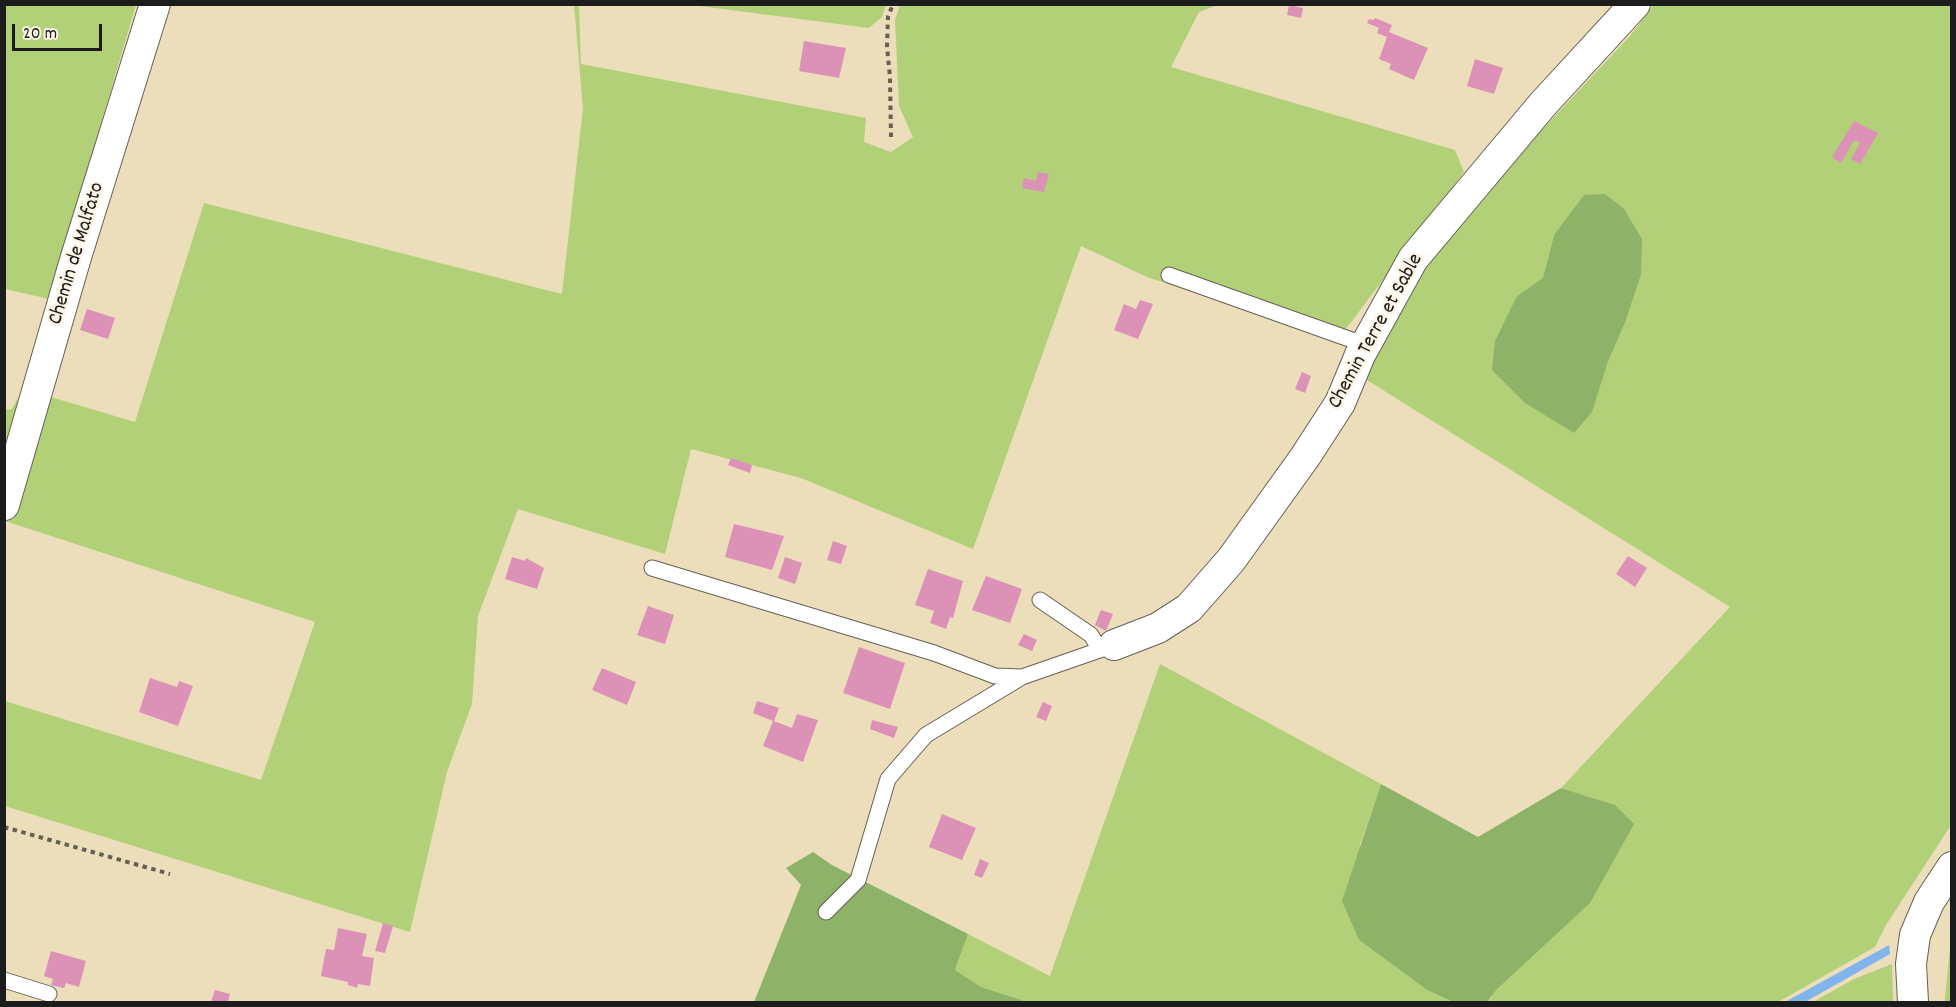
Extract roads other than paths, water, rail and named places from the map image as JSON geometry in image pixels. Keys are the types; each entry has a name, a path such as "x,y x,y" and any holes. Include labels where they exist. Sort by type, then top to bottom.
{"street":[{"name":"Chemin de Malfato","path":"4,504 76,257 155,4"},
{"name":"Chemin Terre et Sable","path":"1107,648 1158,628 1189,608 1231,560 1305,457 1340,403 1366,345 1421,250 1543,104 1635,4"},
{"path":"1913,1002 1911,964 1915,935 1929,902 1952,867"}],"lane":[{"path":"1170,275 1366,345"},
{"path":"652,568 934,653 995,676 1022,677"},
{"path":"1041,600 1107,648"},
{"path":"826,912 858,879 888,779 926,735 1022,677 1107,648"},
{"path":"4,980 49,994"}],"water":[{"path":"1889,945 1890,954 1805,1002 1785,1002"}]}
